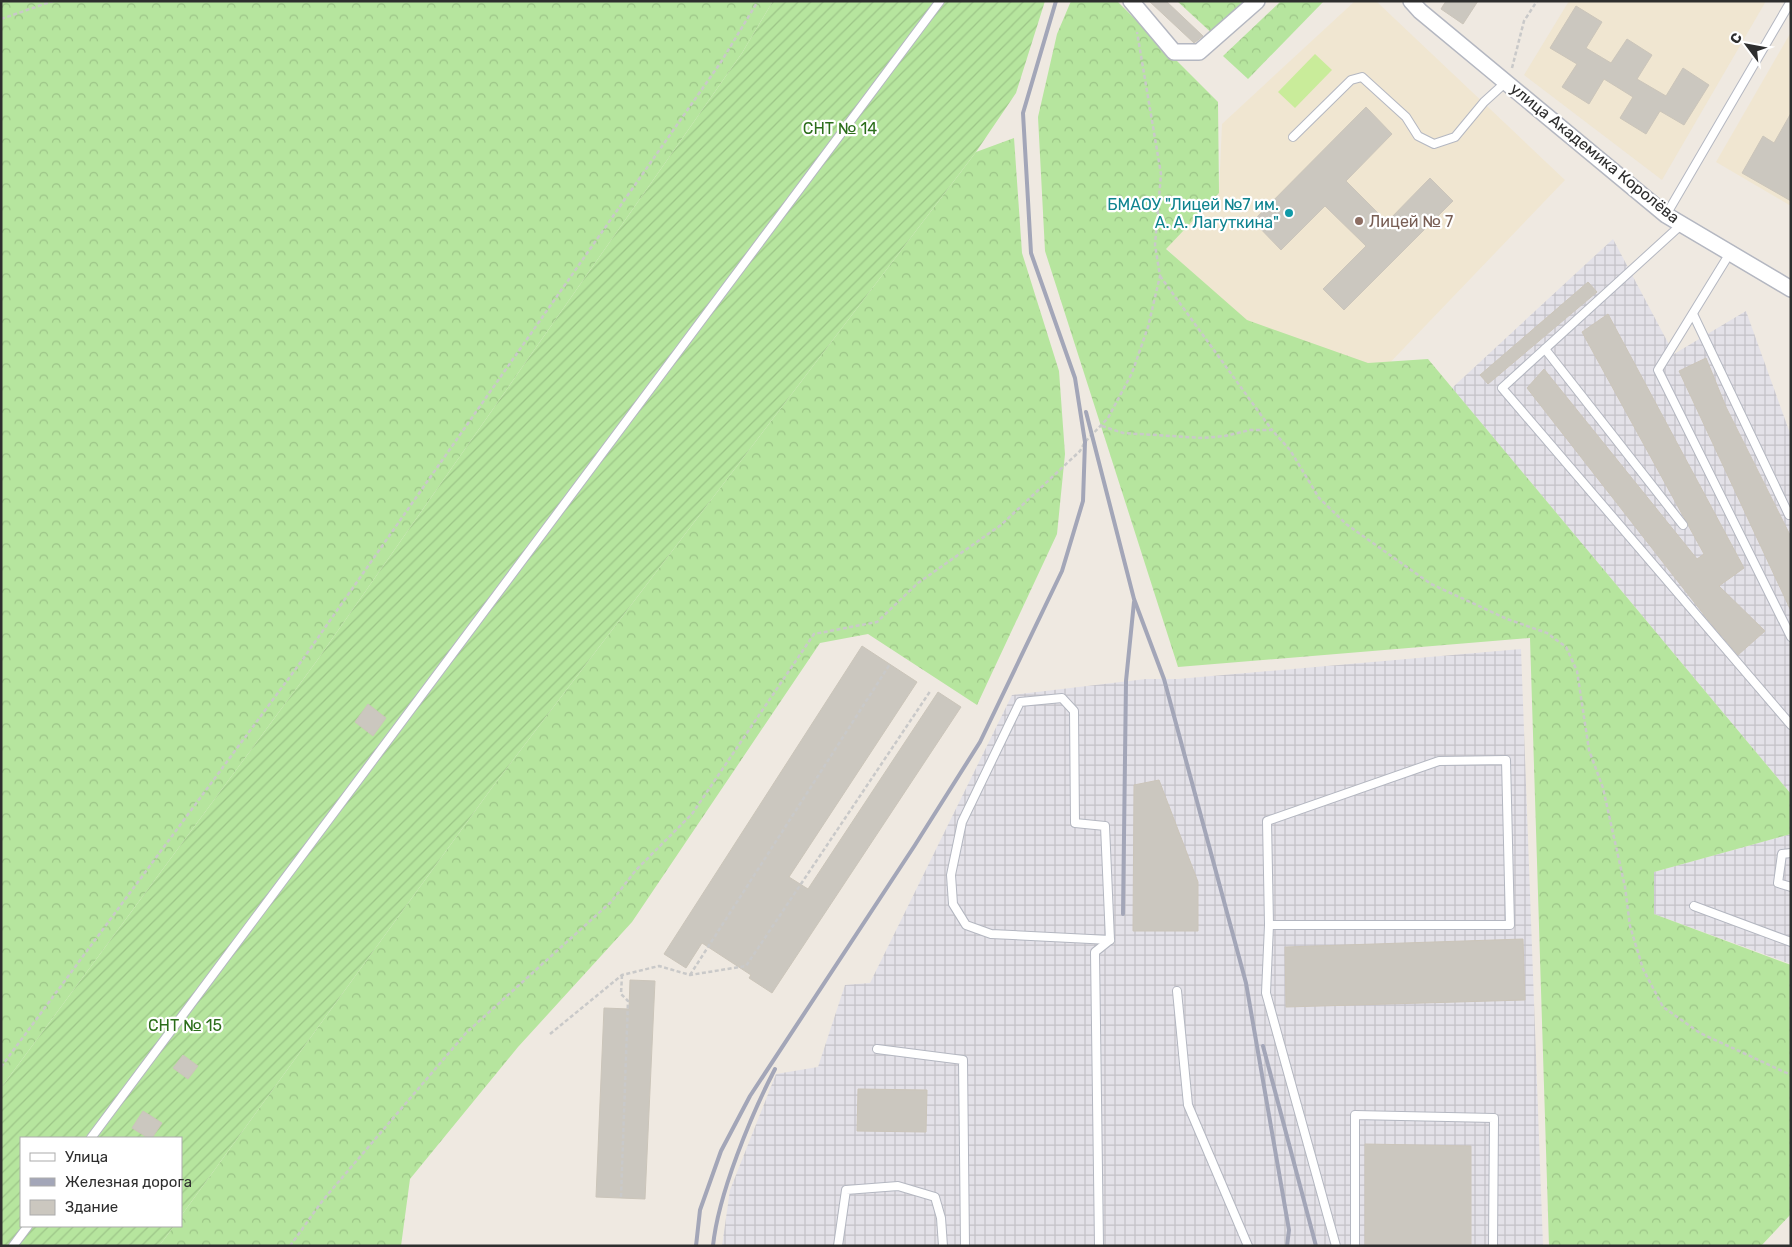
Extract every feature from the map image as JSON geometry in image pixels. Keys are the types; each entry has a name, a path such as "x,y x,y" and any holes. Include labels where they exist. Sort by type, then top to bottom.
{"street":[{"path":"1131,1 1174,52 1199,52 1257,1"},
{"name":"улица Академика Королёва","path":"1419,5 1508,78 1666,215 1791,289"}],"lane":[{"path":"92,1137 940,1"},
{"path":"1666,215 1791,1"},
{"path":"1293,137 1351,80 1362,77 1406,118 1418,136 1434,144 1447,141 1455,137 1484,102 1508,78"},
{"path":"1682,224 1502,388 1791,725"},
{"path":"1730,253 1658,370 1791,637"},
{"path":"1692,314 1789,514"},
{"path":"1545,349 1683,525"},
{"path":"1062,698 1074,711 1075,823 1104,826 1110,940 991,934 966,926 952,904 952,875 962,822 1020,702 1062,698"},
{"path":"1269,925 1510,925 1506,760 1439,761 1267,821 1269,925 1266,993 1336,1246"},
{"path":"1791,853 1782,854 1778,883 1791,887"},
{"path":"1694,906 1791,942"},
{"path":"1099,1246 1095,952 1110,940"},
{"path":"1177,990 1188,1105 1248,1246"},
{"path":"876,1050 963,1060 965,1246"},
{"path":"1355,1246 1355,1115 1494,1118 1493,1246"},
{"path":"838,1246 846,1190 898,1186 935,1197 941,1218 943,1246"},
{"path":"13,1246 27,1227"}],"path":[{"path":"1,19 53,1"},
{"path":"1,1067 303,659 721,62 758,1"},
{"path":"1508,78 1524,21 1537,1"},
{"path":"290,1246 323,1200 466,1033 611,902 636,870 692,814 723,772 814,634 877,622 918,583 1001,525 1080,451 1085,442 1108,418 1132,374 1148,327 1160,276 1155,245 1161,174 1137,29"},
{"path":"1160,276 1272,430 1290,450 1319,498 1346,524 1431,584 1506,619 1547,633 1566,647 1577,671 1589,750 1603,788 1625,887 1630,926 1643,968 1664,1007 1700,1033 1791,1075"},
{"path":"1102,426 1123,433 1203,438 1225,436 1250,430 1272,430"},
{"path":"690,975 890,664"},
{"path":"550,1034 622,975 660,966 690,975 746,966 931,690"},
{"path":"621,1197 628,1001 621,994 622,975"}],"shaded area":[{"name":"Лицей № 7","path":"1355,1 1376,1 1565,180 1336,419 1166,248 1219,193 1222,124"},
{"path":"1569,1 1766,1 1662,180 1524,75"},
{"path":"1791,32 1791,206 1716,162"},
{"path":"1613,239 1674,354 1746,311 1791,436 1791,794 1452,388"},
{"path":"1521,649 1543,1246 722,1246 730,1190 776,1074 818,1067 845,985 870,983 1012,695 1146,679 1178,679"},
{"path":"1791,834 1791,964 1654,914 1654,872"}],"green space":[{"path":"1,1 773,1 742,53 316,662 1,1088"},
{"name":"СНТ № 14","path":"773,1 1045,1 1016,93 976,152 491,789 182,1215 182,1137 20,1137 20,1227 173,1227 159,1246 1,1246 1,1088 316,662 742,53"},
{"path":"1071,1 1117,1 1218,102 1219,193 1166,249 1247,320 1368,363 1428,359 1791,794 1791,834 1654,872 1654,914 1791,965 1791,1214 1761,1246 1549,1246 1530,638 1178,667 1045,251 1038,117 1057,34"},
{"path":"1177,1 1251,1 1215,36"},
{"path":"1281,1 1324,1 1248,79 1223,56"},
{"path":"1315,54 1332,70 1295,108 1278,92"},
{"path":"1014,138 1022,253 1059,371 1065,454 1057,534 977,705 868,634 820,643 632,922 518,1047 410,1179 401,1246 159,1246 173,1227 182,1227 182,1215 491,789 976,152"}],"building":[{"path":"1149,1 1166,1 1203,36 1194,43"},
{"path":"1446,1 1478,1 1463,24 1441,9"},
{"path":"1576,6 1602,22 1586,48 1611,63 1627,39 1652,55 1637,79 1666,96 1683,68 1709,85 1684,125 1660,111 1646,134 1620,118 1633,97 1604,79 1589,104 1562,87 1577,64 1550,48"},
{"name":"БМАОУ \"Лицей №7 им. А. А. Лагуткина\"","path":"1366,107 1392,134 1346,181 1387,222 1430,178 1453,201 1344,310 1323,289 1366,246 1325,206 1281,250 1253,221"},
{"path":"1791,113 1791,201 1742,173 1763,136 1774,143"},
{"path":"1588,282 1597,292 1488,384 1480,375"},
{"path":"1608,314 1744,568 1719,586 1765,631 1738,655 1708,620 1527,388 1544,369 1697,559 1704,554 1582,332"},
{"path":"1706,358 1726,407 1791,537 1791,611 1679,371"},
{"path":"862,646 917,682 789,877 808,889 938,692 961,707 772,993 749,978 751,975 702,943 686,968 664,954"},
{"path":"368,704 386,718 373,736 355,722"},
{"path":"1159,780 1198,882 1198,931 1133,931 1134,785"},
{"path":"1523,939 1525,1000 1286,1007 1285,947"},
{"path":"630,980 655,981 645,1199 596,1197 604,1008 629,1009"},
{"path":"183,1055 198,1066 188,1079 173,1068"},
{"path":"858,1089 927,1090 926,1132 857,1131"},
{"path":"143,1111 162,1123 153,1137 146,1137 132,1128"},
{"path":"1365,1144 1471,1146 1471,1246 1365,1246"}],"railway":[{"path":"696,1246 700,1210 721,1151 750,1096 915,845 980,742 1062,571 1083,501 1085,442 1075,378 1031,253 1023,113 1056,1"},
{"path":"1086,412 1134,599 1164,679 1246,983 1289,1230 1287,1246"},
{"path":"1123,914 1126,681 1134,602"},
{"path":"1263,1046 1316,1246"},
{"path":"713,1246 721,1203 728,1180 746,1132 775,1069"}],"place":[{"name":"БМАОУ \"Лицей №7 им. А. А. Лагуткина\"","path":"1289,213"},
{"name":"Лицей № 7","path":"1359,221"}],"park label":[{"name":"СНТ № 15","path":"185,1025"}]}
